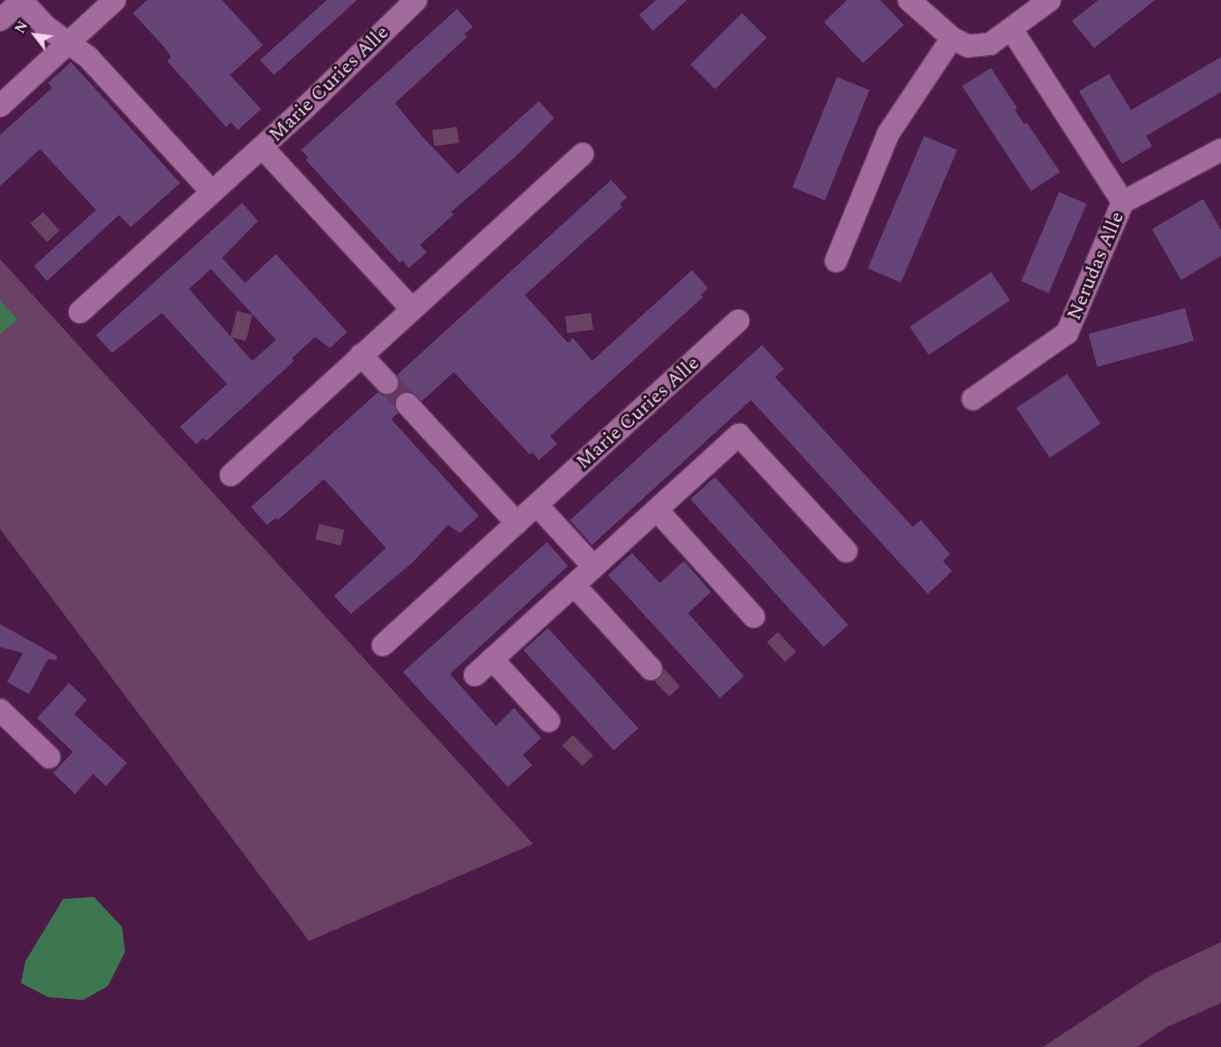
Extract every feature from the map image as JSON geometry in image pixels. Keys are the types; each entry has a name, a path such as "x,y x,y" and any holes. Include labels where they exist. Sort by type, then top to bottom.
{"street":[{"path":"0,20 22,0 44,26 88,57 212,192"},
{"path":"0,106 115,0"},
{"name":"Marie Curies Alle","path":"80,312 262,146 416,0"},
{"path":"909,0 952,38 968,46 990,44 1012,30 1050,0"},
{"name":"Nerudas Alle","path":"1012,30 1123,202"},
{"path":"836,262 888,134 952,38"},
{"name":"Marie Curies Alle","path":"262,146 412,309"},
{"name":"Nerudas Alle","path":"973,399 1067,333 1123,202 1221,150"},
{"path":"231,475 582,154"},
{"name":"Marie Curies Alle","path":"383,645 738,321"},
{"path":"362,355 388,383"},
{"path":"407,404 517,523"},
{"path":"475,675 739,435 846,551"},
{"path":"537,505 594,567"},
{"path":"656,510 754,617"},
{"path":"574,585 651,669"},
{"path":"492,659 549,721"},
{"path":"0,710 49,757"}],"shaded area":[{"path":"457,127 459,143 434,146 432,130"},
{"path":"43,212 60,231 47,242 30,223"},
{"path":"0,259 533,844 309,941 0,529"},
{"path":"0,300 18,320 0,334"},
{"path":"237,311 253,315 246,341 230,337"},
{"path":"591,313 593,330 567,333 565,316"},
{"path":"319,524 344,530 341,545 315,540"},
{"path":"778,632 796,652 785,662 767,642"},
{"path":"663,668 680,686 669,697 652,678"},
{"path":"573,735 593,756 582,766 562,745"},
{"path":"94,897 122,927 125,952 108,986 83,1000 48,997 21,983 25,962 63,899"},
{"path":"1221,942 1221,1003 1167,1027 1137,1047 1043,1047 1153,974"}],"building":[{"path":"147,0 222,0 263,45 230,75 261,109 238,130 231,122 226,127 167,61 171,57 165,48 133,13"},
{"path":"327,0 357,0 274,75 260,60"},
{"path":"656,0 687,0 653,31 639,15"},
{"path":"847,0 880,0 904,25 863,63 824,22"},
{"path":"1098,0 1155,0 1094,48 1072,21"},
{"path":"457,9 473,27 464,34 467,37 395,103 420,134 458,174 539,101 554,118 515,157 451,212 454,214 420,245 427,252 409,268 402,260 400,263 366,226 306,160 308,157 301,150"},
{"path":"742,13 767,38 715,89 690,65"},
{"path":"1221,57 1221,92 1146,136 1152,146 1122,164 1079,91 1109,74 1131,110"},
{"path":"71,62 180,183 131,227 119,215 47,281 34,266 96,210 40,149 0,186 0,135 52,88 48,83"},
{"path":"991,68 1017,108 1015,110 1024,124 1027,123 1060,172 1031,191 962,86"},
{"path":"837,77 869,90 825,200 792,187"},
{"path":"924,136 957,150 901,283 868,269"},
{"path":"611,180 627,197 620,204 622,207 525,295 568,343 573,338 592,361 692,270 708,288 701,295 703,297 550,436 557,444 539,460 532,452 530,455 454,372 422,401 410,391 398,394 394,401 398,413 391,419 479,516 460,533 448,525 412,563 351,614 334,596 386,548 324,479 278,520 276,518 267,525 251,507 378,392 384,396 396,393 400,386 397,375"},
{"path":"1059,192 1087,204 1049,293 1021,281"},
{"path":"1203,199 1221,230 1221,256 1181,280 1152,229"},
{"path":"242,203 258,221 222,258 245,283 276,254 347,332 330,348 315,337 292,358 294,361 206,441 203,438 196,444 180,427 227,384 162,313 112,353 96,335","holes":["211,269 276,340 252,361 189,289"]},
{"path":"991,272 1010,300 929,355 910,327"},
{"path":"1185,308 1194,341 1097,367 1088,334"},
{"path":"762,345 784,369 775,377 913,527 921,520 950,554 943,561 952,571 928,594 751,400 592,545 570,520"},
{"path":"1067,374 1101,424 1050,458 1016,408"},
{"path":"715,477 848,625 824,647 690,499"},
{"path":"547,542 568,566 450,674 496,726 514,708 541,738 523,755 532,765 508,787 403,672"},
{"path":"632,553 660,583 684,561 711,592 688,613 744,676 720,698 608,575"},
{"path":"0,624 57,656 56,660 48,659 29,694 7,682 23,653 0,647"},
{"path":"548,628 638,728 614,750 523,650"},
{"path":"69,683 87,700 74,714 127,763 106,786 93,774 75,794 53,773 73,752 37,718"}],"tunnel":[{"path":"387,383 407,404"}]}
